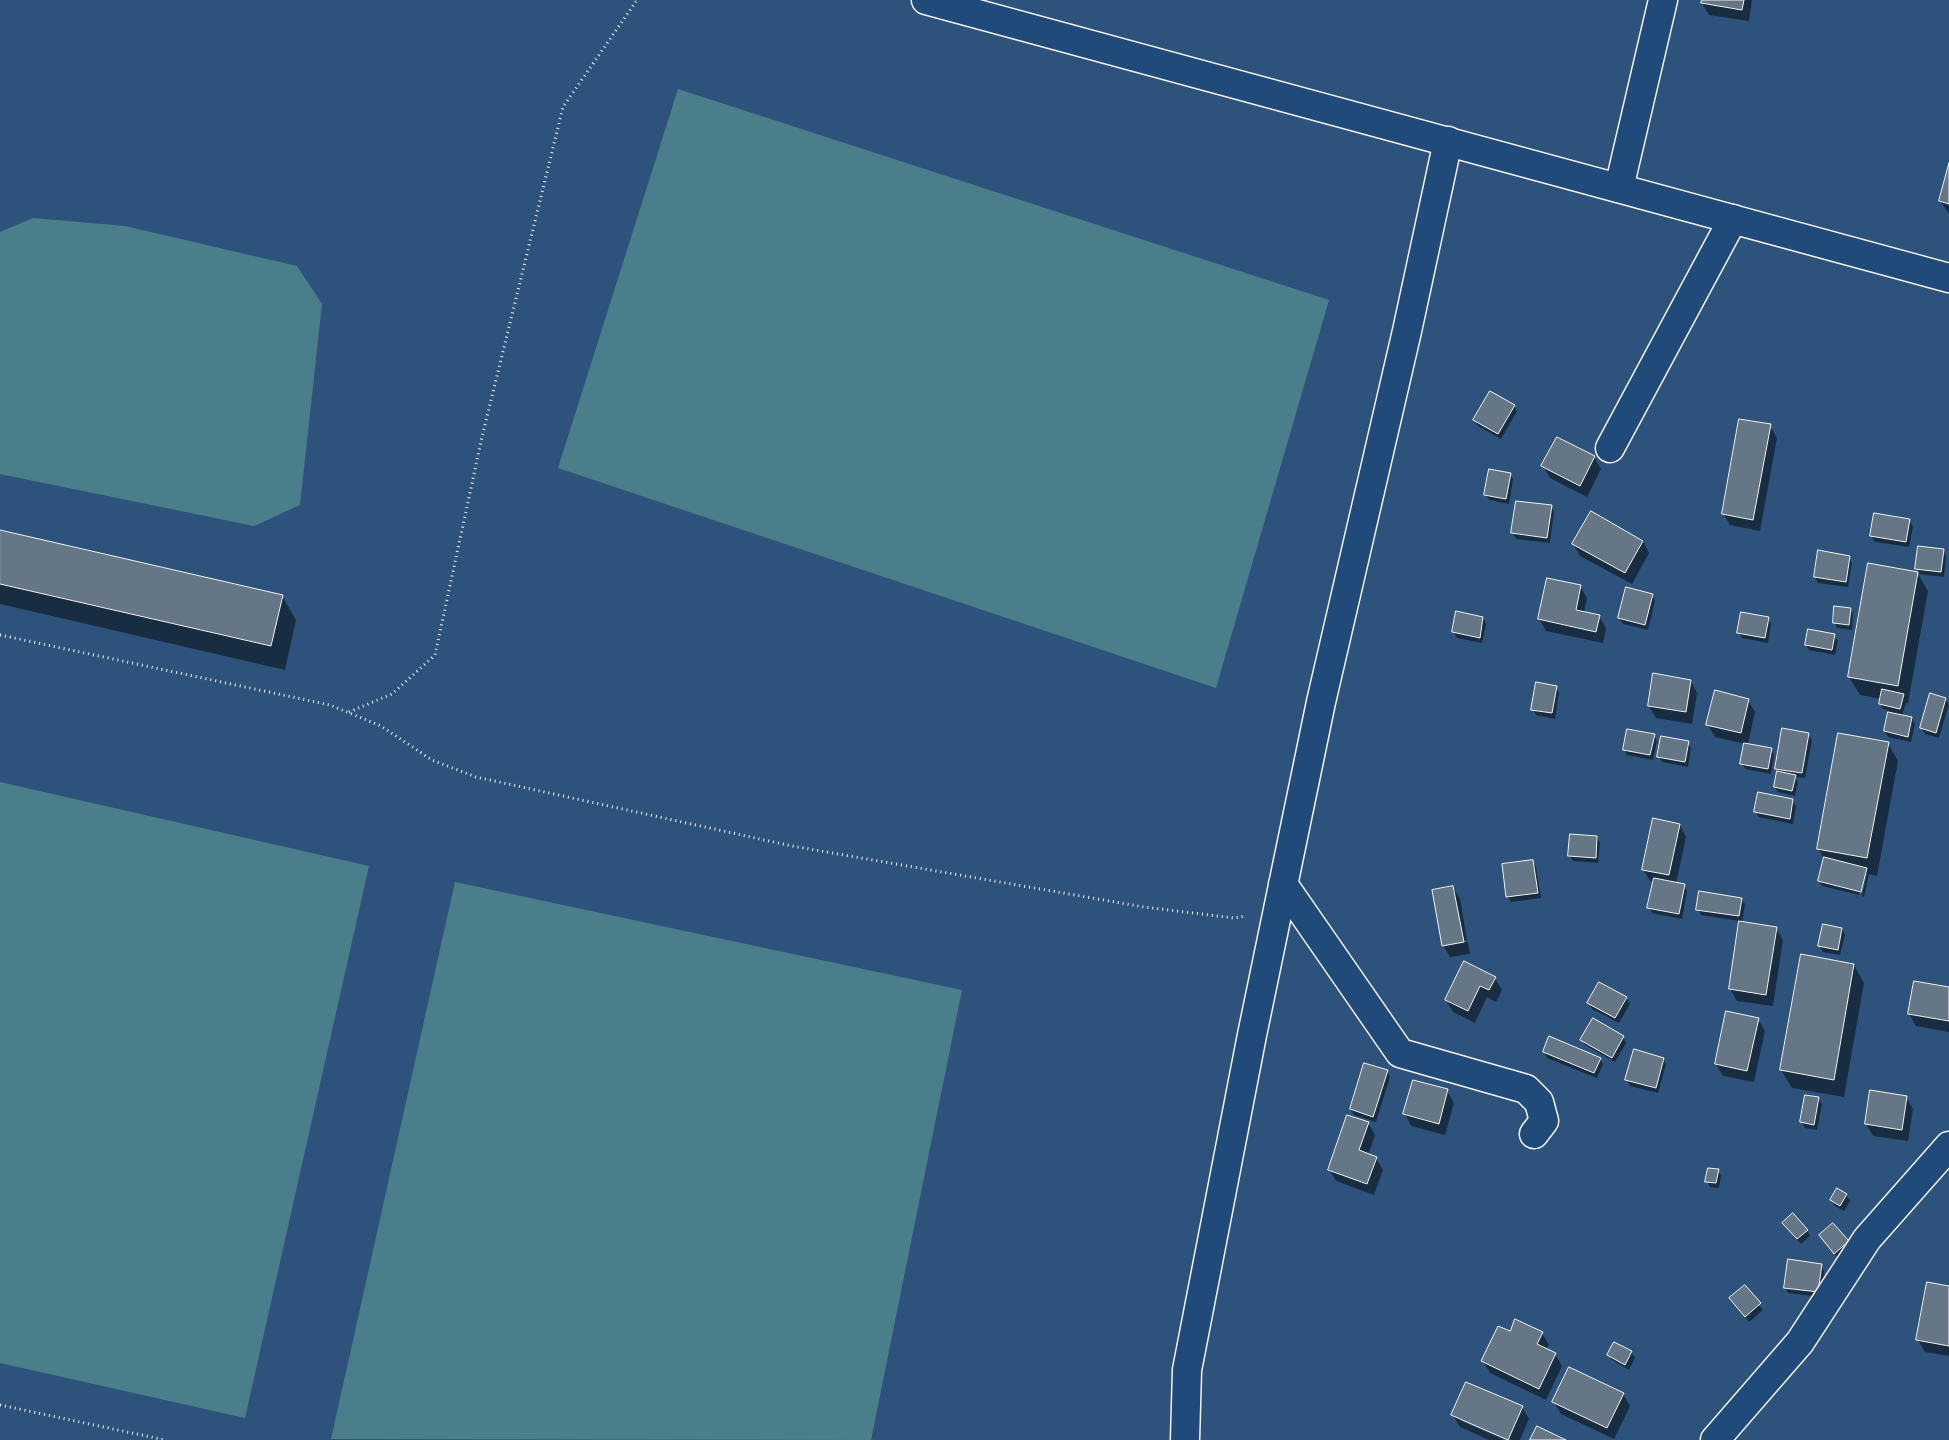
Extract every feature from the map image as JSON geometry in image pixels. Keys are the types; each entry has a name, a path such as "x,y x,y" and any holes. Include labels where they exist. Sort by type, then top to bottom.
{"street":[{"path":"926,0 1949,278"},
{"path":"1619,188 1663,0"},
{"path":"1185,1440 1187,1370 1277,913 1321,702 1407,331 1448,141"},
{"path":"1610,448 1733,219"},
{"path":"1283,884 1400,1053 1526,1089 1539,1102 1544,1122 1534,1134"},
{"path":"1715,1440 1800,1342 1867,1239 1949,1146"}],"path":[{"path":"348,712 392,694 435,656 482,437 563,107 638,0"},
{"path":"0,635 330,705 381,726 432,760 476,777 773,842 1144,907 1234,918 1277,913"},
{"path":"0,1405 165,1440"}],"green space":[{"path":"678,89 1329,300 1216,688 558,468"},
{"path":"33,218 125,226 297,266 322,304 300,505 254,526 0,474 0,232"},
{"path":"0,782 369,866 245,1418 0,1363"},
{"path":"455,882 962,990 871,1440 331,1439"}],"building":[{"path":"1702,0 1744,0 1742,10 1701,3"},
{"path":"1949,163 1949,204 1939,201"},
{"path":"1490,391 1515,405 1498,434 1473,420"},
{"path":"1739,419 1771,424 1753,520 1722,514"},
{"path":"1557,437 1595,456 1580,486 1541,466"},
{"path":"1489,469 1511,473 1506,499 1484,495"},
{"path":"1516,501 1552,505 1547,538 1511,533"},
{"path":"1591,511 1643,541 1625,573 1572,544"},
{"path":"1874,513 1910,519 1906,542 1870,536"},
{"path":"0,530 283,595 271,646 0,584"},
{"path":"1918,546 1944,549 1941,572 1915,569"},
{"path":"1818,550 1850,556 1846,582 1814,577"},
{"path":"1868,563 1918,572 1898,686 1848,677"},
{"path":"1547,578 1581,585 1576,610 1600,615 1596,632 1538,619"},
{"path":"1626,587 1653,594 1645,625 1618,618"},
{"path":"1834,606 1851,608 1849,625 1833,623"},
{"path":"1456,611 1483,617 1480,638 1452,632"},
{"path":"1741,612 1769,617 1765,638 1737,633"},
{"path":"1808,629 1835,634 1832,650 1805,645"},
{"path":"1653,673 1691,680 1686,712 1648,706"},
{"path":"1536,682 1557,686 1552,713 1531,710"},
{"path":"1882,689 1904,694 1900,709 1879,704"},
{"path":"1715,690 1749,699 1741,733 1706,725"},
{"path":"1930,693 1946,698 1936,733 1920,728"},
{"path":"1888,712 1912,717 1908,737 1884,731"},
{"path":"1782,728 1809,733 1802,773 1775,769"},
{"path":"1627,729 1655,734 1650,755 1623,750"},
{"path":"1838,733 1889,742 1867,858 1817,849"},
{"path":"1661,736 1689,741 1685,762 1657,757"},
{"path":"1744,743 1772,748 1768,769 1740,764"},
{"path":"1777,771 1796,775 1792,791 1774,787"},
{"path":"1758,792 1793,799 1790,819 1754,812"},
{"path":"1653,818 1680,824 1669,875 1642,870"},
{"path":"1570,834 1597,836 1596,858 1568,856"},
{"path":"1824,857 1867,868 1861,892 1818,881"},
{"path":"1533,860 1538,893 1506,897 1502,864"},
{"path":"1654,878 1685,884 1679,914 1647,908"},
{"path":"1453,886 1464,942 1442,946 1432,890"},
{"path":"1699,891 1742,898 1739,916 1696,910"},
{"path":"1739,921 1777,927 1766,995 1729,989"},
{"path":"1823,924 1842,928 1838,950 1818,946"},
{"path":"1801,954 1854,964 1834,1080 1780,1070"},
{"path":"1464,961 1496,977 1489,990 1480,986 1468,1011 1445,1000"},
{"path":"1914,981 1949,987 1949,1021 1908,1014"},
{"path":"1599,982 1627,997 1615,1018 1587,1003"},
{"path":"1726,1011 1759,1018 1747,1071 1715,1064"},
{"path":"1593,1018 1624,1036 1612,1058 1580,1040"},
{"path":"1549,1036 1601,1058 1594,1073 1543,1052"},
{"path":"1634,1049 1664,1058 1656,1088 1625,1080"},
{"path":"1364,1063 1388,1070 1373,1117 1350,1109"},
{"path":"1413,1080 1448,1089 1439,1124 1403,1114"},
{"path":"1870,1090 1907,1096 1902,1130 1865,1124"},
{"path":"1805,1095 1819,1097 1814,1125 1800,1122"},
{"path":"1347,1115 1369,1122 1359,1150 1377,1157 1367,1184 1328,1170"},
{"path":"1708,1168 1719,1169 1716,1183 1705,1182"},
{"path":"1837,1188 1847,1194 1840,1206 1830,1200"},
{"path":"1793,1213 1808,1230 1797,1239 1782,1223"},
{"path":"1833,1223 1849,1241 1834,1254 1819,1235"},
{"path":"1788,1259 1822,1264 1818,1292 1784,1288"},
{"path":"1927,1282 1949,1286 1949,1346 1916,1340"},
{"path":"1745,1285 1761,1303 1745,1317 1729,1298"},
{"path":"1515,1319 1543,1332 1537,1344 1556,1353 1539,1389 1481,1361 1498,1326 1510,1331"},
{"path":"1614,1342 1632,1351 1625,1365 1607,1355"},
{"path":"1569,1367 1624,1393 1607,1428 1552,1402"},
{"path":"1466,1382 1523,1406 1508,1440 1451,1415"},
{"path":"1537,1426 1566,1440 1530,1440"}]}
